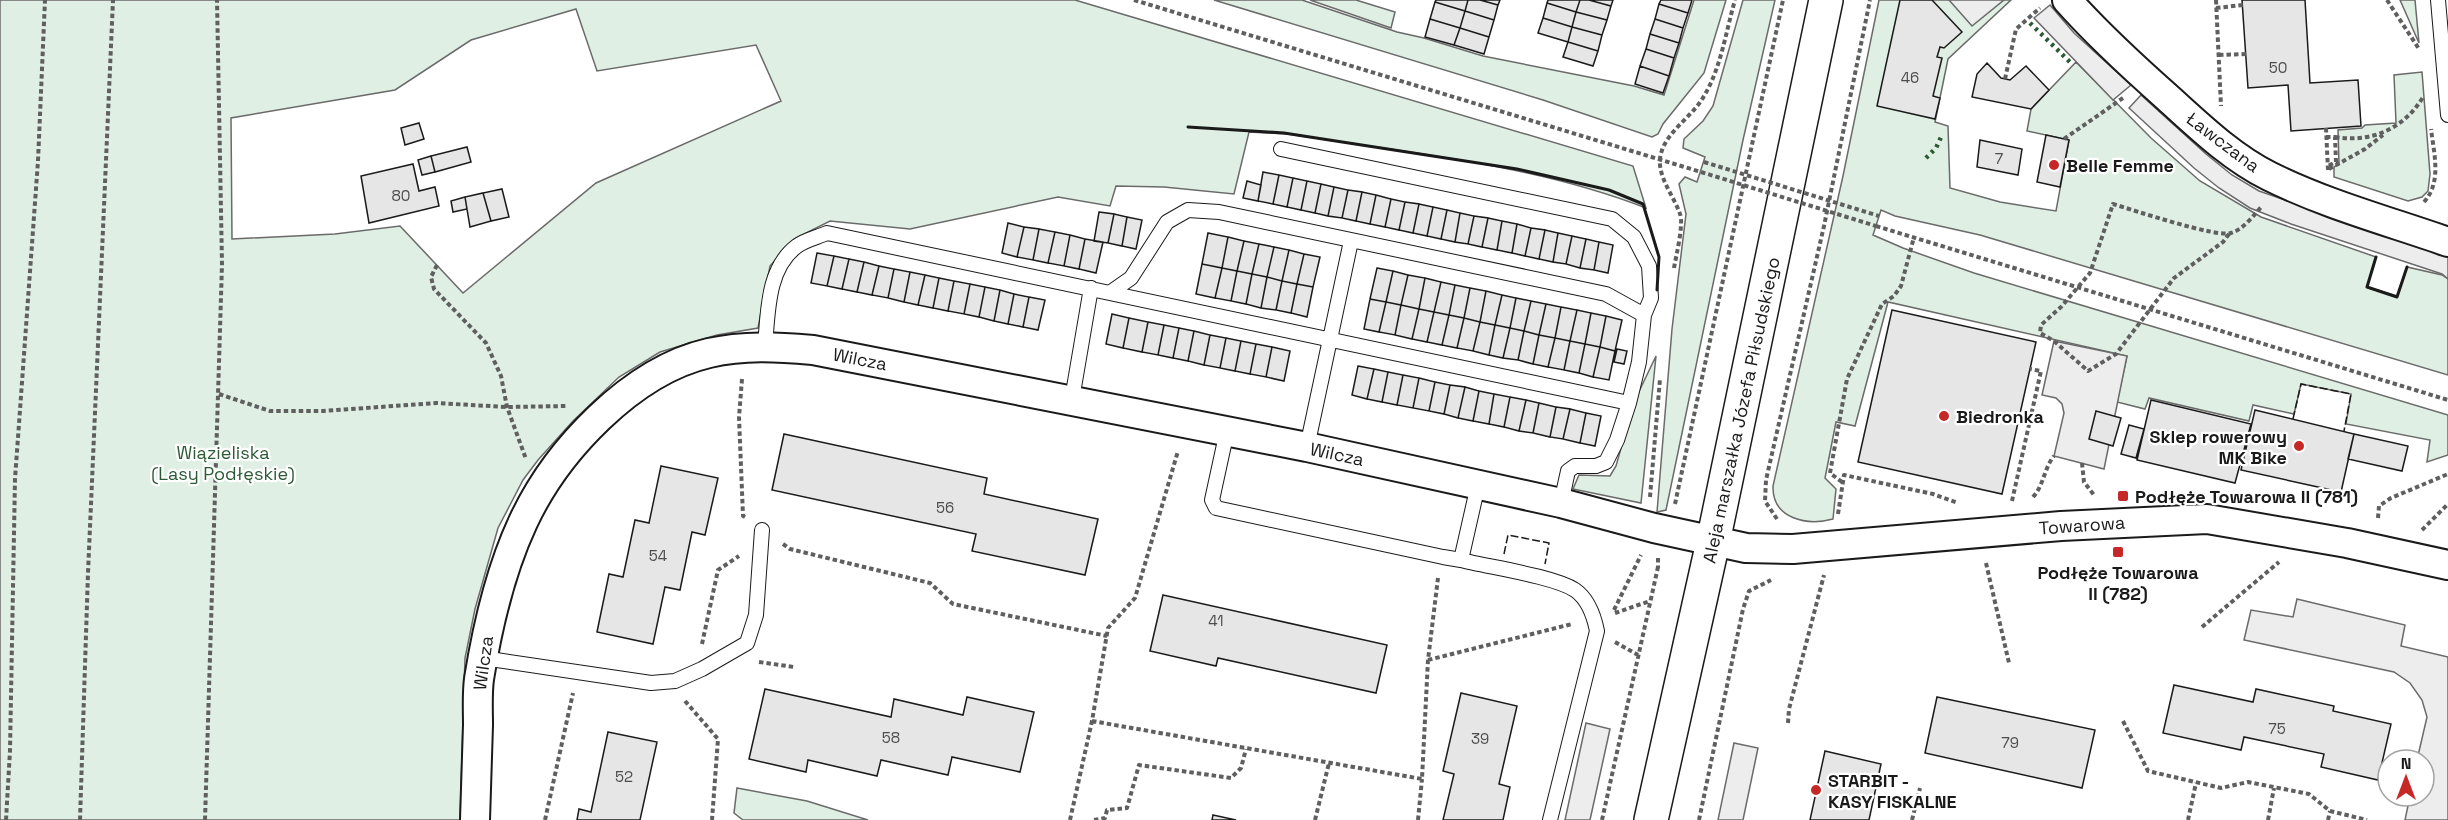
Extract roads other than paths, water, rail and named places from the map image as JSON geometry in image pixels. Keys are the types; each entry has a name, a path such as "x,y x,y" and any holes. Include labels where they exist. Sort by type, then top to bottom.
{"street":[{"name":"Aleja marszałka Józefa Piłsudskiego","path":"1652,820 1713,542 1826,0"},
{"name":"Ławczana","path":"2054,4 2240,159 2282,182 2448,242"},
{"name":"Wilcza","path":"476,820 478,682 489,627 523,522 554,470 586,432 627,393 665,369 687,360 731,349 765,346 813,350 1186,422 1561,503 1652,515"},
{"name":"Towarowa","path":"1652,515 1713,542 1746,548 1793,549 2061,526 2207,519 2347,543 2448,565"}],"lane":[{"path":"2438,0 2448,115"},
{"path":"1281,149 1612,219 1634,237 1649,266 1651,298 1644,315 1639,362 1629,403 1617,440 1606,462 1596,466 1575,466 1568,471 1561,503"},
{"path":"1111,292 1131,279 1167,222 1188,210 1219,212 1606,294 1644,315"},
{"path":"765,346 769,306 776,271 797,246 827,233 1629,403"},
{"path":"1307,447 1351,241"},
{"path":"1072,399 1091,288"},
{"path":"1227,431 1212,500 1216,508 1553,581 1575,590 1587,603 1597,631 1550,820"},
{"path":"1461,560 1478,485"},
{"path":"483,658 651,683 675,681 702,669 747,643 756,615 762,530"}],"place":[{"name":"Belle Femme","path":"2054,165"},
{"name":"Biedronka","path":"1944,416"},
{"name":"Sklep rowerowy MK Bike","path":"2299,446"},
{"name":"Podłęże Towarowa II (781)","path":"2123,496"},
{"name":"Podłęże Towarowa II (782)","path":"2118,552"},
{"name":"STARBIT - KASY FISKALNE","path":"1816,790"}],"park label":[{"name":"Wiązieliska (Lasy Podłęskie)","path":"223,462"}]}
